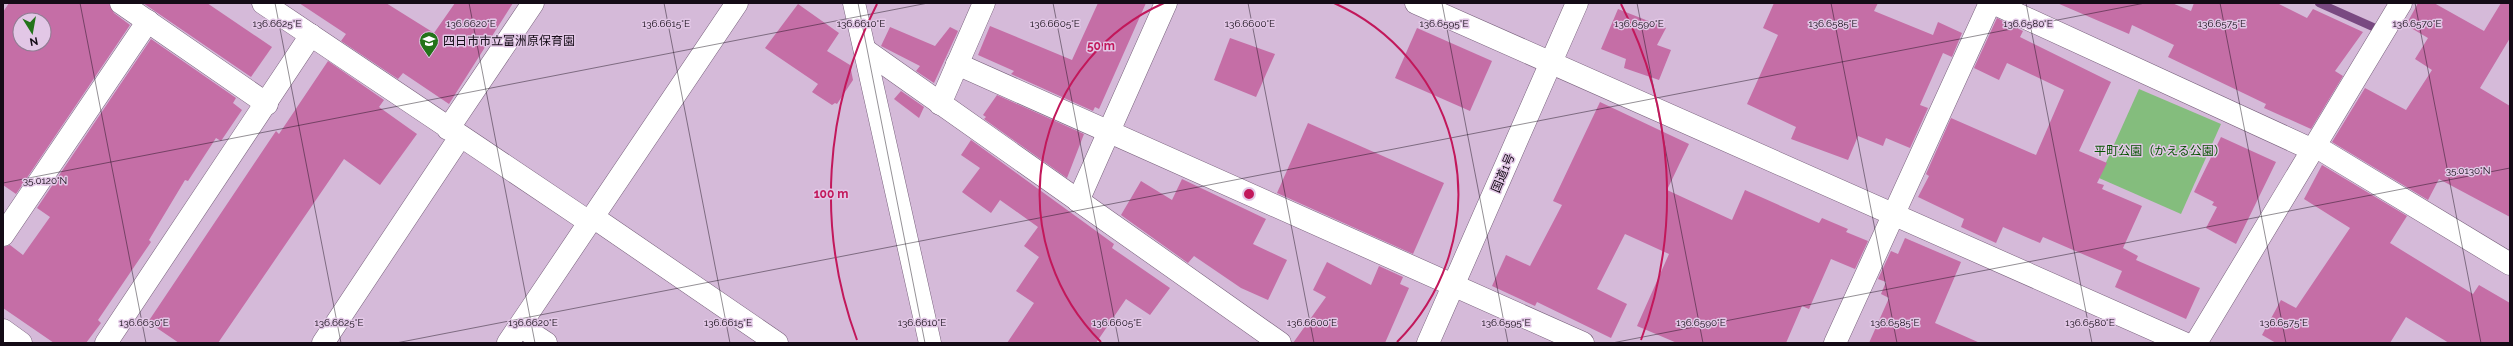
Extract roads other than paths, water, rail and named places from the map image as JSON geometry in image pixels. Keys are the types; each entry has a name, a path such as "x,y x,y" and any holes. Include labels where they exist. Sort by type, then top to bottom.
{"main road":[{"path":"121,3 268,104"},
{"path":"263,3 454,133 591,220 777,343"},
{"path":"323,343 533,3"},
{"path":"546,343 514,334 737,3"},
{"path":"854,3 930,343"},
{"path":"940,104 984,3"},
{"path":"1078,201 1166,3"},
{"path":"1416,3 1550,64 2184,343"},
{"name":"国道1号","path":"1428,343 1578,3"},
{"path":"1836,343 1990,3"},
{"path":"1993,3 2314,148 2510,264"},
{"path":"2196,343 2401,3"},
{"path":"3,235 148,21"},
{"path":"106,343 268,104 311,35"},
{"path":"864,50 1280,343"},
{"path":"957,64 1454,287 1583,343"},
{"path":"3,330 21,343"}],"waterway":[{"path":"2319,3 2373,27"}],"place":[{"name":"四日市市立富洲原保育園","path":"429,58"}],"park label":[{"name":"平町公園（かえる公園）","path":"2160,151"}]}
